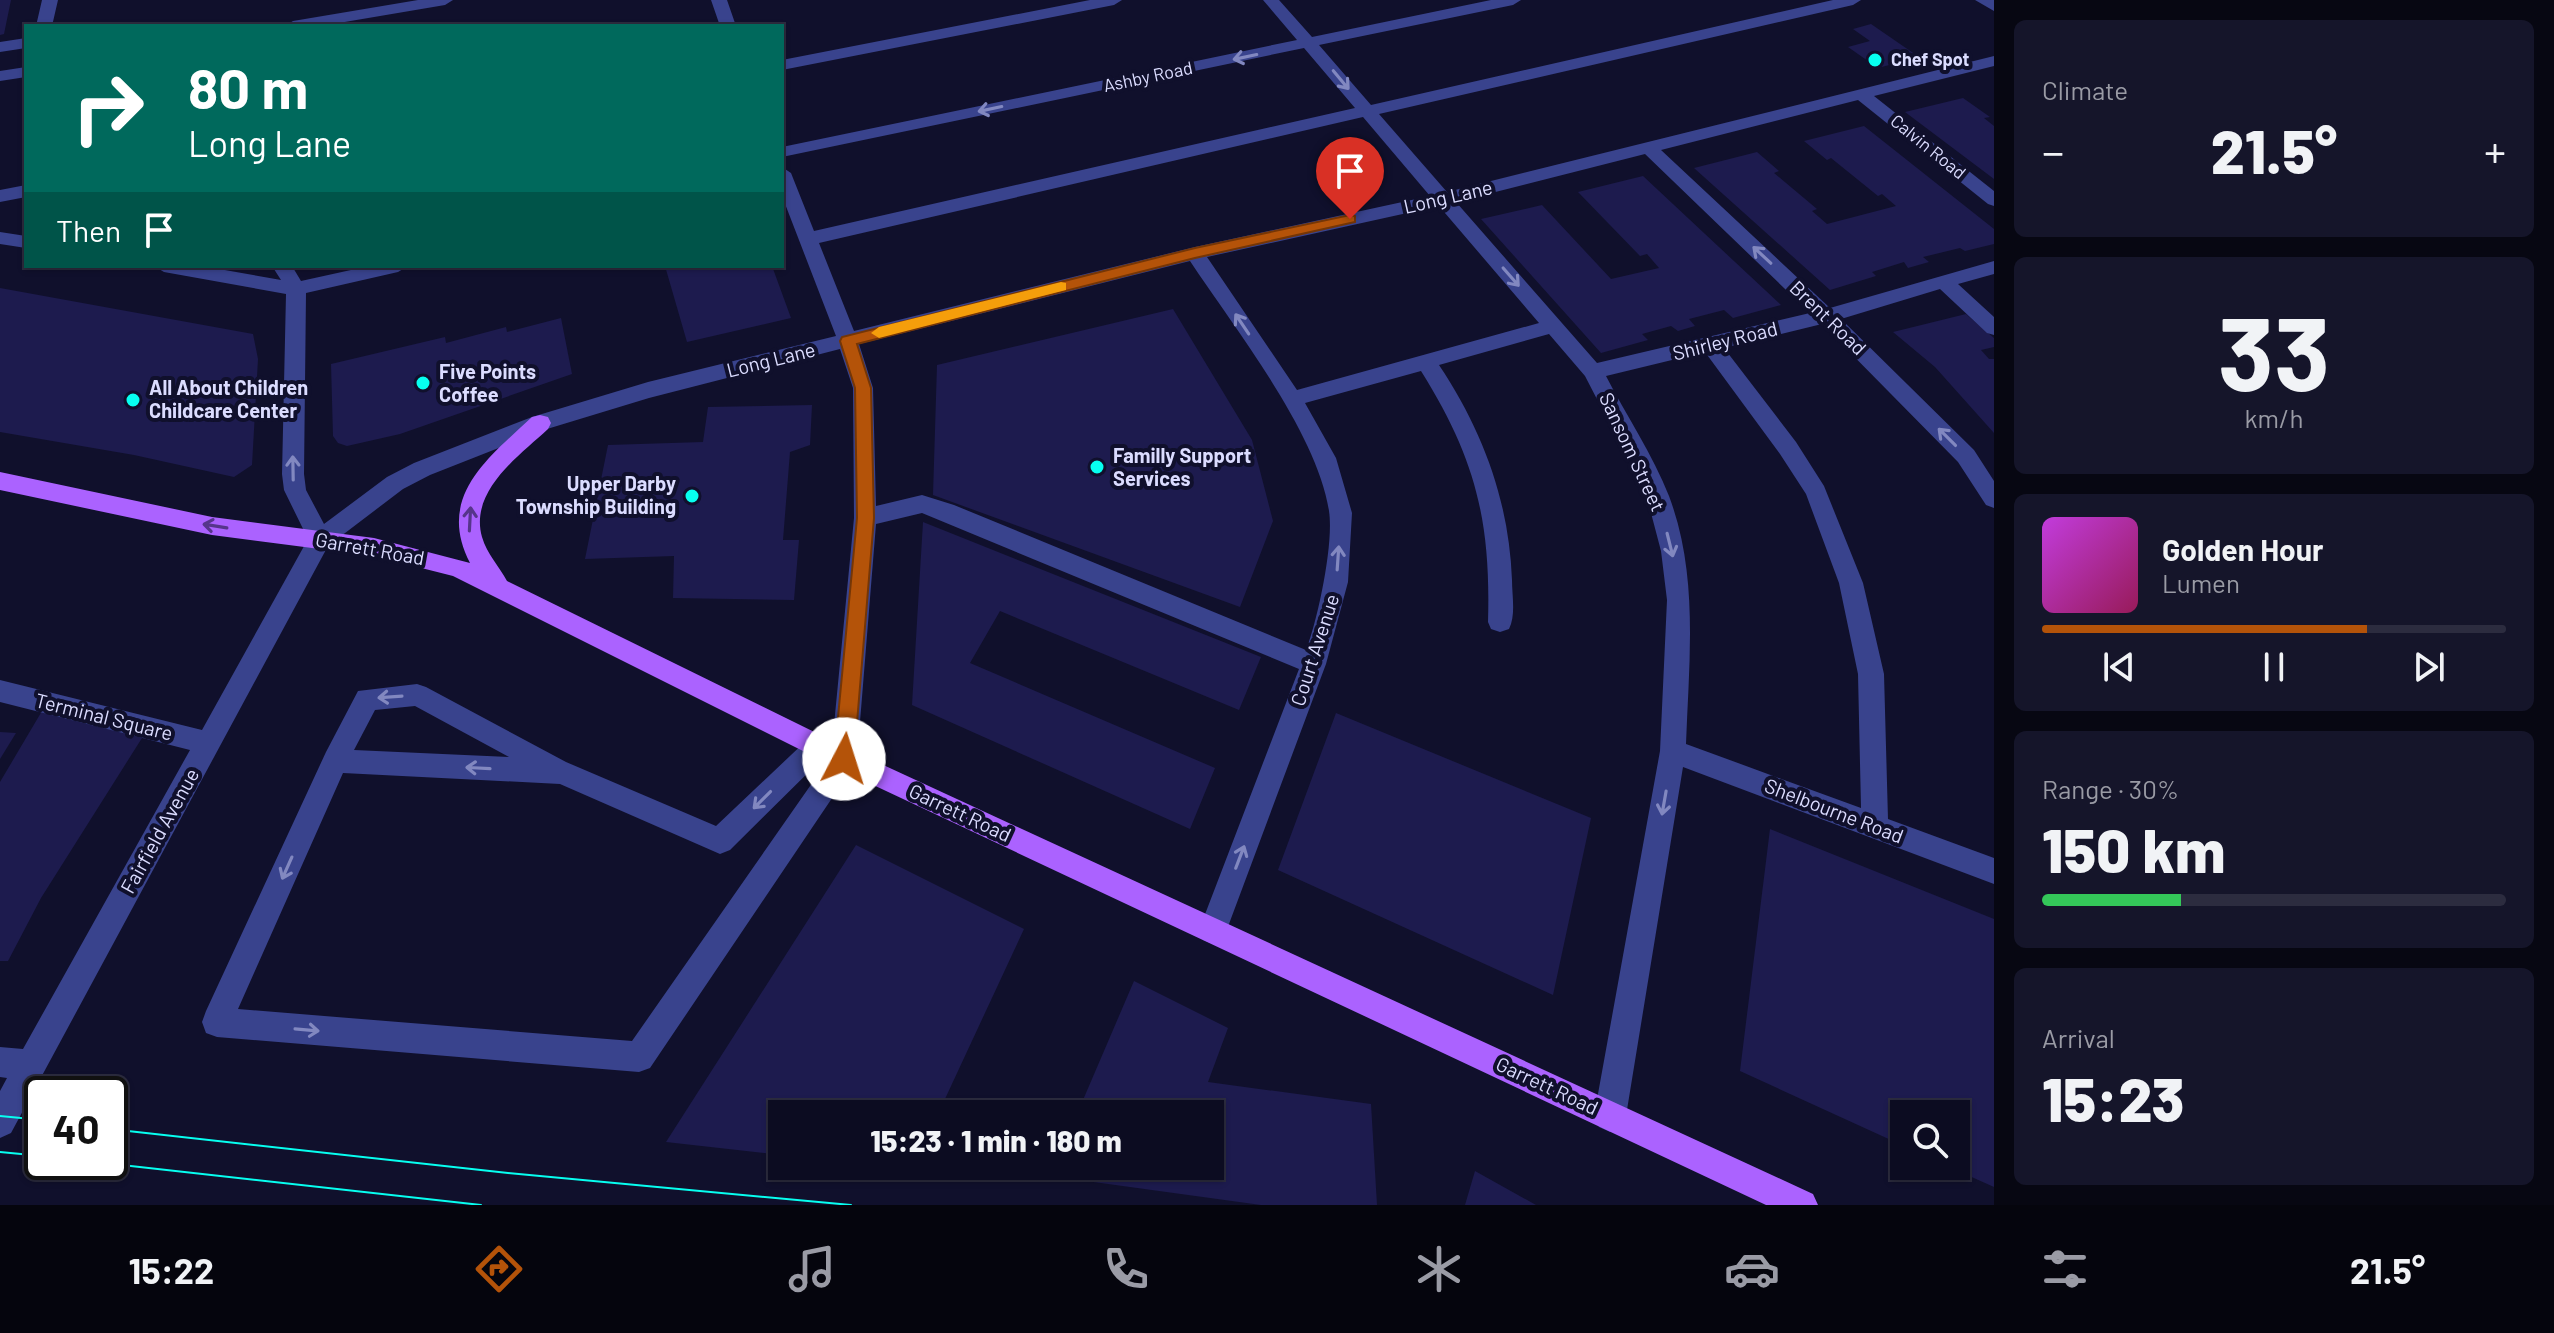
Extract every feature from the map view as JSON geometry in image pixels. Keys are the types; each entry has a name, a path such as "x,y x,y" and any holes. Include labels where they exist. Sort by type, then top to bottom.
{"main road":[{"path":"500,588 477,559 470,535 469,512 484,480 540,423"},
{"name":"Garrett Road","path":"0,481 212,526 320,539 413,555 458,568 831,752 1802,1205"}],"street":[{"path":"44,24 50,0"},
{"path":"305,24 445,0"},
{"path":"720,0 727,24"},
{"path":"784,65 1114,0"},
{"name":"Sansom Street","path":"1271,0 1593,372 1657,494 1673,551 1679,600 1673,751 1610,1116"},
{"name":"Ashby Road","path":"784,152 1513,0"},
{"path":"808,239 1853,0"},
{"path":"1983,0 1994,6"},
{"path":"0,47 24,43"},
{"name":"Long Lane","path":"320,539 375,497 422,469 540,423 648,390 1195,253 1443,199 1994,61"},
{"path":"0,76 24,72"},
{"name":"Calvin Road","path":"1862,95 1994,200"},
{"name":"Brent Road","path":"1649,148 1826,316 1966,456 1994,499"},
{"path":"784,179 848,341 863,388 865,518 831,752 639,1057 217,1022 335,761 367,699 417,695 561,772 720,841 831,752"},
{"path":"0,196 24,191"},
{"path":"0,238 24,242"},
{"name":"Court Avenue","path":"1195,253 1292,399 1325,458 1341,513 1336,582 1314,664 1213,930"},
{"name":"Shirley Road","path":"1593,372 1826,316 1994,267"},
{"path":"175,268 296,289 317,275 380,268"},
{"path":"283,268 296,289 295,490 320,539"},
{"path":"1944,282 1994,328"},
{"path":"1292,399 1554,326"},
{"path":"1710,344 1788,448 1816,492 1851,583 1871,674 1875,827"},
{"path":"1426,362 1465,426 1495,520 1502,582 1500,622"},
{"path":"865,518 922,504 946,511 1314,664"},
{"name":"Fairfield Avenue","path":"0,1122 320,539"},
{"name":"Terminal Square","path":"0,691 208,743"},
{"name":"Shelbourne Road","path":"1673,751 1994,871"},
{"path":"335,761 561,772"},
{"path":"0,1062 31,1065"}],"building":[{"path":"0,0 11,0 4,34 0,35"},
{"path":"1871,24 1919,57 1878,68 1848,47 1870,41 1853,29"},
{"path":"1963,98 1990,117 1984,118 1994,126 1994,179 1905,112"},
{"path":"1864,126 1994,229 1994,244 1923,257 1929,262 1908,268 1904,262 1872,272 1876,276 1830,290 1694,168 1757,152 1779,171 1774,173 1817,209 1812,211 1827,224 1896,206 1804,141"},
{"path":"1643,176 1781,305 1733,318 1724,310 1689,319 1695,326 1678,331 1671,326 1642,334 1648,340 1601,353 1481,219 1542,205 1611,279 1659,268 1647,254 1640,256 1578,192"},
{"path":"666,268 773,268 791,318 687,342"},
{"path":"0,288 253,334 258,359 252,465 234,477 134,455 0,432"},
{"name":"Familly Support Services","path":"1173,309 1252,440 1273,521 1240,607 933,495 937,365"},
{"path":"1966,314 1994,338 1994,347 1981,350 1989,359 1994,359 1994,433 1935,367 1893,332"},
{"path":"561,318 572,374 400,434 347,446 338,443 333,436 331,364 445,337 446,343 506,327 507,332"},
{"name":"Upper Darby Township Building","path":"812,405 810,445 790,452 783,540 799,540 794,600 673,598 674,556 585,559 608,445 703,442 708,407"},
{"path":"923,522 1261,657 1239,710 1000,611 970,663 1215,768 1190,829 912,705"},
{"path":"42,711 142,738 41,898 8,961 0,961 0,782"},
{"path":"1336,713 1591,818 1553,995 1278,870"},
{"path":"0,732 16,733 0,759"},
{"path":"1770,829 1994,919 1994,1187 1970,1176 1970,1100 1890,1100 1890,1140 1740,1071"},
{"path":"856,845 1024,929 945,1100 768,1100 768,1153 666,1142"},
{"path":"1134,981 1228,1028 1208,1082 1371,1104 1377,1205 1261,1205 1079,1180 1224,1180 1224,1100 1083,1100"},
{"path":"1475,1171 1536,1205 1465,1205"}],"tram line":[{"path":"0,1116 24,1118"},
{"path":"128,1131 508,1173 851,1205"},
{"path":"0,1152 24,1154"},
{"path":"128,1166 481,1205"}],"slow traffic":[{"path":"879,333 1061,287"}],"place":[{"name":"Chef Spot","path":"1875,60"},
{"name":"Five Points Coffee","path":"423,383"},
{"name":"All About Children Childcare Center","path":"133,400"},
{"name":"Familly Support Services","path":"1097,467"},
{"name":"Upper Darby Township Building","path":"692,496"}],"route":[{"path":"844,759 865,518 863,388 848,341 1195,253 1350,219"}]}
